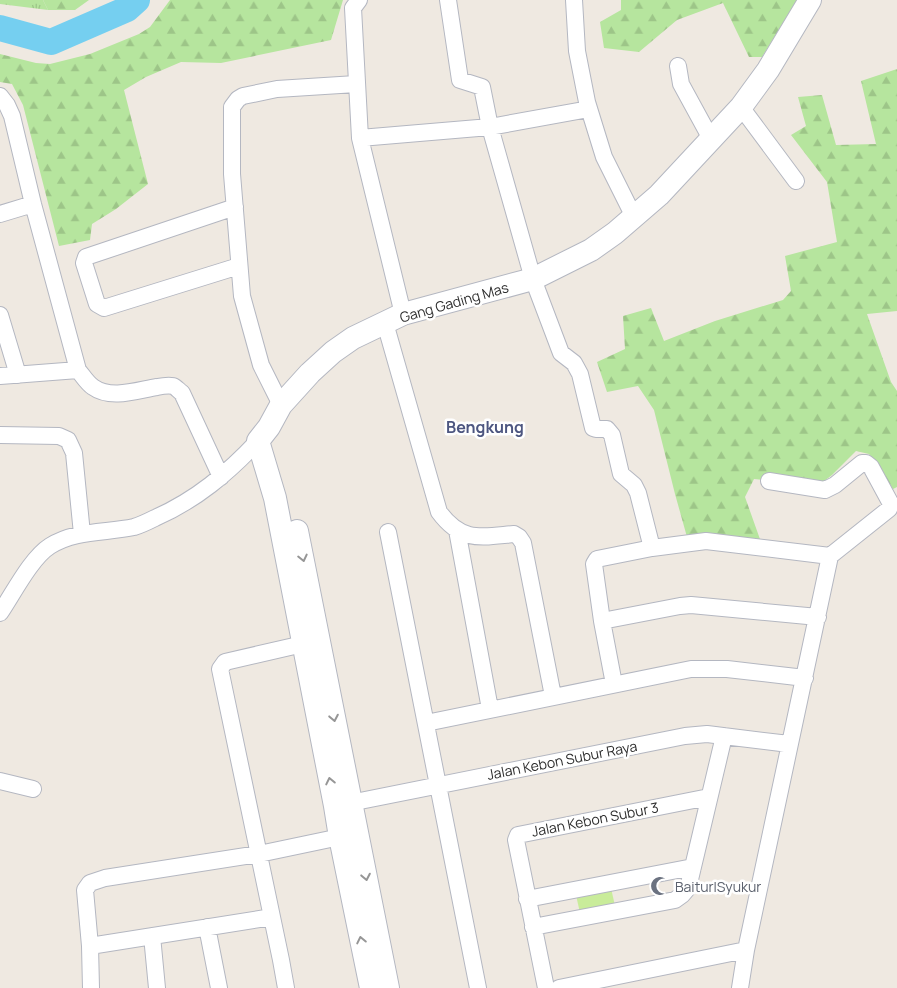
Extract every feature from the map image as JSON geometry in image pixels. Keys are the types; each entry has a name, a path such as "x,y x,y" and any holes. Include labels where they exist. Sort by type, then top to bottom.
{"street":[{"path":"360,0 353,8 360,138 394,318 440,512 446,521 465,535 476,537 514,534 522,540 553,696"},
{"path":"448,0 460,80 482,87 490,127 533,279 561,353 574,363 580,374 592,425 596,429 607,429 610,432 622,474 636,488 652,548"},
{"path":"574,0 577,51 589,109 604,157 634,218"},
{"name":"Gang Gading Mas","path":"0,613 5,599 34,561 48,547 59,541 82,534 136,527 188,502 221,477 235,465 263,434 281,405 310,372 353,338 394,318 533,279 592,250 634,218 659,195 741,107 768,70 810,0"},
{"path":"678,66 681,84 711,139"},
{"path":"281,405 261,365 242,296 234,207 231,112 235,102 243,96 277,89 356,84"},
{"path":"0,96 7,104 12,116 33,204 78,370 88,383 103,392 117,394 164,386 173,386 178,389 182,393 221,477"},
{"path":"741,107 796,181"},
{"path":"360,138 490,127 589,109"},
{"path":"0,214 33,204"},
{"path":"234,207 86,257 84,262 97,304 104,308 239,266"},
{"path":"0,315 18,374"},
{"path":"0,376 78,370"},
{"path":"263,434 302,644 388,988"},
{"path":"263,434 284,478 304,565 343,804 340,837 371,988"},
{"path":"0,435 59,436 68,440 74,454 82,534"},
{"path":"740,988 746,950 830,556 890,507 891,503 871,467 866,463 862,463 835,485 825,490 769,481"},
{"path":"457,530 490,709"},
{"path":"388,532 478,988"},
{"path":"614,684 602,621 594,562 598,559 652,548 706,541 830,556"},
{"path":"602,621 691,605 818,617"},
{"path":"286,988 220,669 225,662 302,644"},
{"path":"426,723 691,669 706,668 804,678"},
{"name":"Jalan Kebon Subur Raya","path":"343,804 685,736 707,734 789,744"},
{"path":"533,927 675,900 682,896 688,888 724,736"},
{"path":"0,781 33,789"},
{"name":"Jalan Kebon Subur 3","path":"546,988 516,840 519,834 709,797"},
{"path":"91,988 90,946 85,890 90,883 105,878 259,854 340,837"},
{"path":"527,899 693,867"},
{"path":"90,946 272,917"},
{"path":"207,928 219,988"},
{"path":"152,936 157,988"},
{"path":"558,988 746,950"}],"green space":[{"path":"0,0 43,0 48,10 0,4"},
{"path":"43,0 89,0 75,10 48,10"},
{"path":"170,0 343,0 331,40 221,63 181,62 146,77 124,90 148,184 116,209 92,224 90,240 59,246 23,105 12,84 0,82 0,54 36,63 50,64 90,54 139,34 150,27"},
{"path":"621,0 797,0 762,57 749,57 723,3 677,20 639,52 604,48 600,22 621,10"},
{"path":"897,69 897,311 867,314 891,382 897,391 897,487 893,489 869,454 856,451 819,485 754,479 745,497 761,542 687,537 654,410 638,386 607,392 597,362 625,349 623,316 651,308 664,341 715,321 783,300 791,291 785,256 837,242 827,182 791,135 806,126 798,97 822,95 836,145 876,144 861,81"},
{"path":"611,888 615,906 580,913 576,895"}],"waterway":[{"path":"0,28 51,42 127,9 137,0"}],"place":[{"name":"BaiturlSyukur","path":"660,886"}],"district":[{"name":"Bengkung","path":"485,427"}]}
